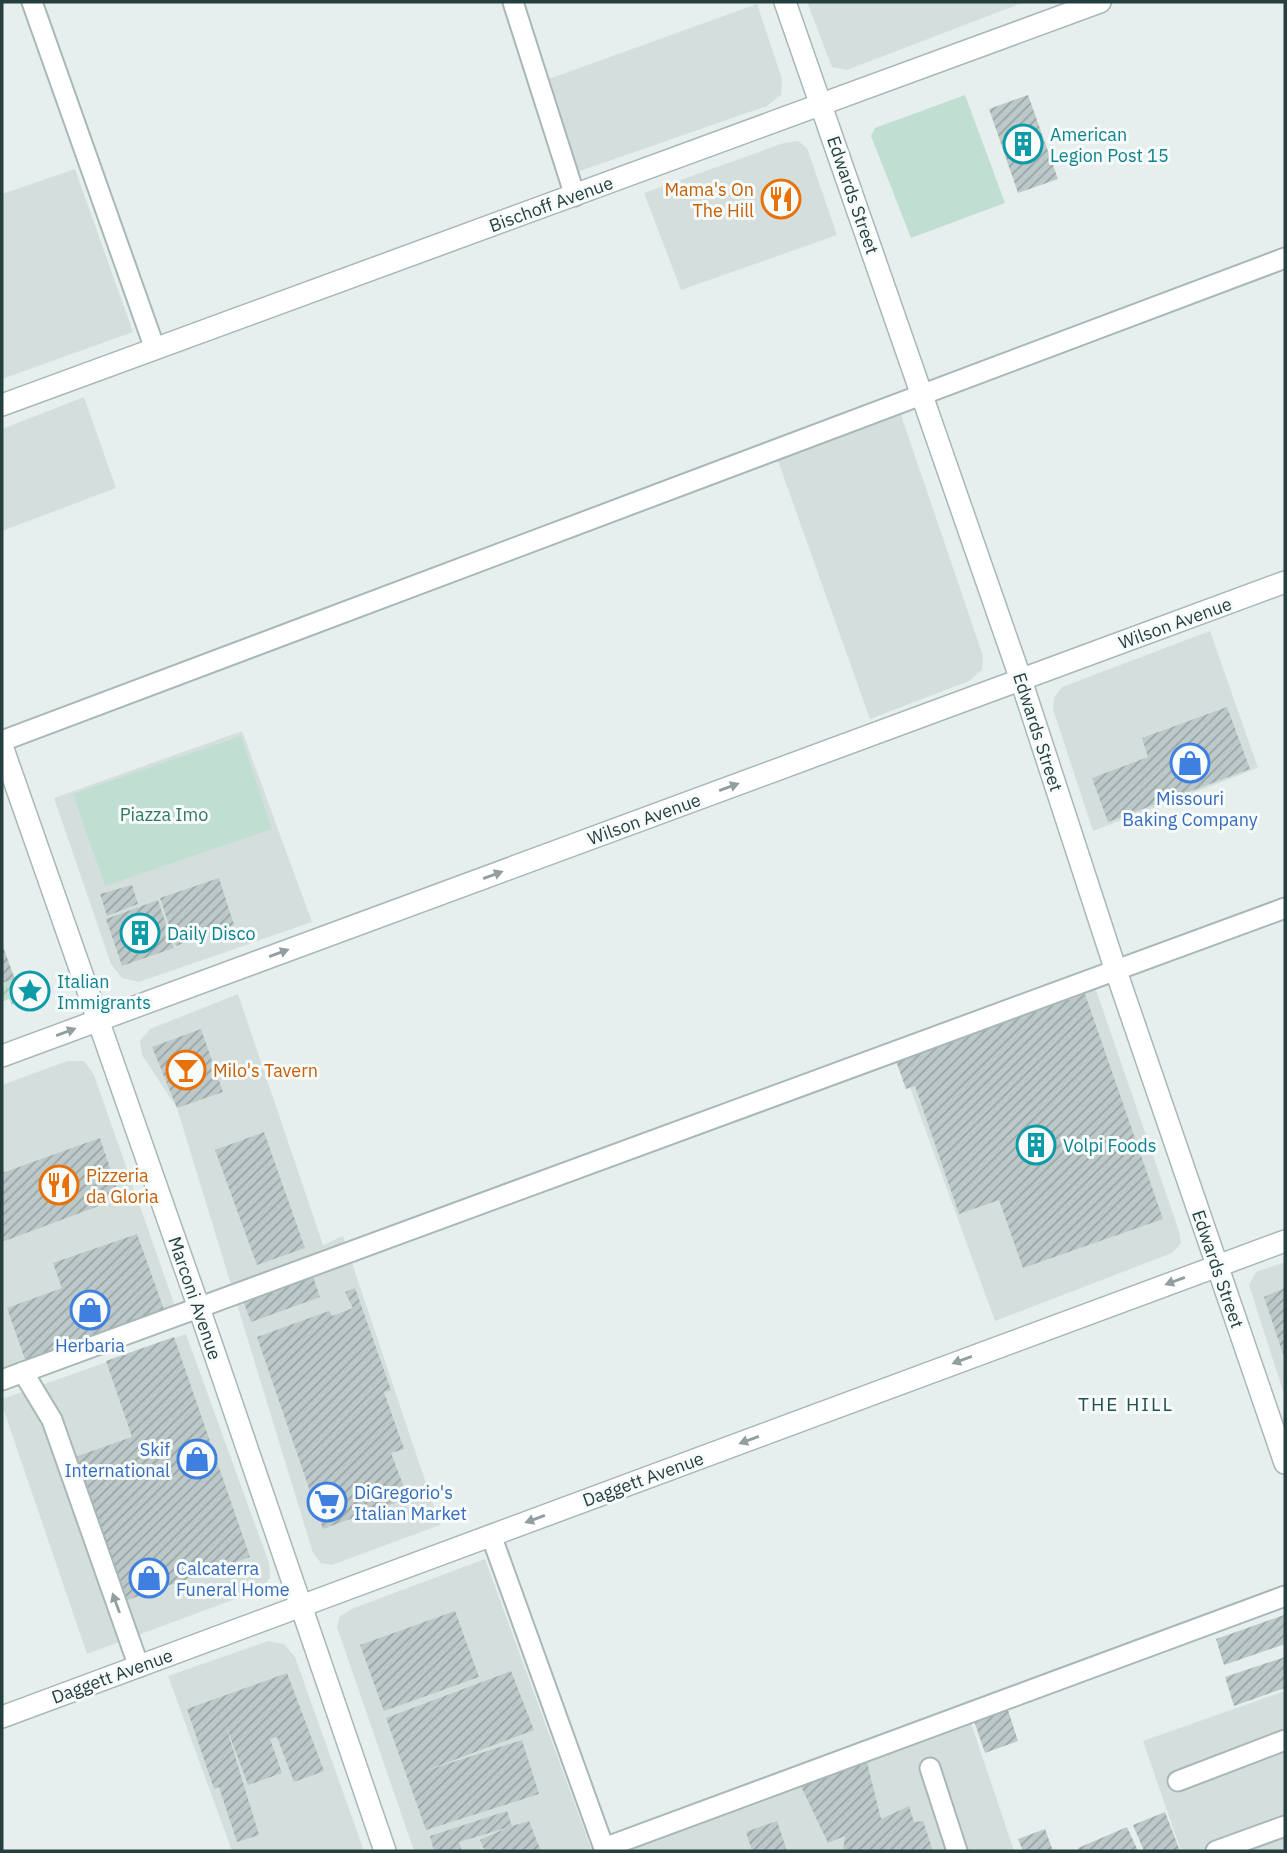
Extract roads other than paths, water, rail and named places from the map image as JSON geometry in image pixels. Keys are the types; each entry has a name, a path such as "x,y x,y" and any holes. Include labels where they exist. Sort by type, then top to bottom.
{"street":[{"name":"Edwards Street","path":"785,2 1021,680 1116,971 1285,1463"},
{"name":"Bischoff Avenue","path":"2,405 1100,2"},
{"name":"Wilson Avenue","path":"2,1056 1285,582"},
{"name":"Marconi Avenue","path":"2,743 97,1021 200,1308 385,1851"},
{"name":"Daggett Avenue","path":"2,1717 1285,1241"}],"lane":[{"path":"32,2 155,349"},
{"path":"513,2 575,195"},
{"path":"2,743 1285,258"},
{"path":"2,1380 1285,908"},
{"path":"23,1372 52,1420 139,1667"},
{"path":"491,1535 604,1848 1285,1596"},
{"path":"1178,1781 1285,1740"},
{"path":"930,1768 957,1851"},
{"path":"1216,1851 1285,1826"}],"place":[{"name":"American Legion Post 15","path":"1023,144"},
{"name":"Mama's On The Hill","path":"781,199"},
{"name":"Missouri Baking Company","path":"1190,763"},
{"name":"Daily Disco","path":"140,933"},
{"name":"Italian Immigrants","path":"30,991"},
{"name":"Milo's Tavern","path":"186,1070"},
{"name":"Volpi Foods","path":"1036,1145"},
{"name":"Pizzeria da Gloria","path":"59,1185"},
{"name":"Herbaria","path":"90,1310"},
{"name":"Skif International","path":"197,1459"},
{"name":"DiGregorio's Italian Market","path":"327,1502"},
{"name":"Calcaterra Funeral Home","path":"149,1578"}],"district":[{"name":"THE HILL","path":"1126,1404"}],"park label":[{"name":"Piazza Imo","path":"164,814"}]}
